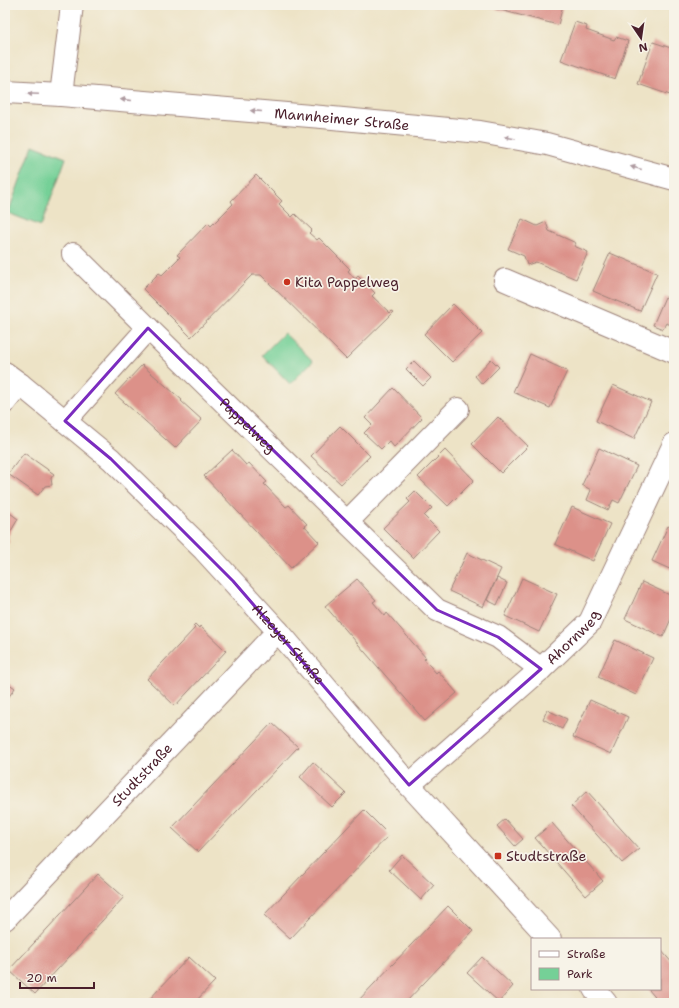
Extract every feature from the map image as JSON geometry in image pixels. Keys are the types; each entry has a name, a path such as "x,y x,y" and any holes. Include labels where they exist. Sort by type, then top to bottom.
{"street":[{"path":"61,95 72,5"},
{"name":"Mannheimer Straße","path":"5,92 61,95 480,132 547,144 674,179"},
{"name":"Pappelweg","path":"73,254 437,610 498,637 541,669"},
{"path":"505,280 674,352"},
{"path":"65,421 148,328"},
{"path":"5,402 13,378"},
{"name":"Alzeyer Straße","path":"13,378 111,459 204,550 278,631 410,785 549,938"},
{"path":"347,522 458,409"},
{"name":"Ahornweg","path":"410,785 541,669 590,622 674,444"},
{"name":"Studtstraße","path":"5,919 278,631"},
{"path":"595,990 606,1003"}],"highlighted area":[{"path":"148,328 437,610 498,637 541,669 409,785 233,581 111,459 65,421"}],"green space":[{"path":"33,145 66,158 41,226 8,213"},
{"path":"284,333 313,361 290,384 262,355"}],"building":[{"path":"481,5 563,5 558,25"},
{"path":"575,22 587,26 586,30 614,40 616,37 628,41 615,79 561,60"},
{"path":"653,42 674,49 674,82 670,95 638,84"},
{"path":"256,175 282,201 279,204 292,217 295,214 312,230 309,233 317,240 319,238 350,269 348,271 355,279 358,276 375,293 372,296 390,313 392,311 394,312 346,359 261,275 252,275 191,337 143,289 159,273 162,275 180,257 177,255 208,223 211,226 233,204 231,201"},
{"path":"522,219 537,226 546,222 549,231 576,243 574,246 588,252 576,279 536,262 527,265 524,256 508,249"},
{"path":"610,253 657,273 640,311 593,291"},
{"path":"665,297 674,301 674,326 666,323 663,329 653,325"},
{"path":"453,304 482,333 452,362 424,334"},
{"path":"530,354 567,371 550,408 513,392"},
{"path":"491,359 499,367 482,384 475,376"},
{"path":"414,361 431,378 423,386 406,369"},
{"path":"142,365 182,400 181,401 202,420 175,448 115,394"},
{"path":"613,385 651,402 634,439 596,421"},
{"path":"393,388 422,418 394,447 389,441 381,449 364,433 372,425 365,418"},
{"path":"498,417 528,446 501,473 472,444"},
{"path":"340,426 370,456 341,484 311,456"},
{"path":"599,448 637,466 619,503 613,500 608,510 587,500 591,490 582,485"},
{"path":"232,450 246,465 249,463 267,482 264,484 286,507 289,505 307,524 304,526 319,542 291,568 204,476"},
{"path":"445,450 474,480 448,506 418,477"},
{"path":"24,453 54,474 51,478 52,485 45,486 38,495 8,474"},
{"path":"415,491 432,508 424,516 439,531 413,558 383,528 410,502 407,499"},
{"path":"572,507 610,524 593,561 555,544"},
{"path":"6,510 18,519 8,536 9,543 5,544"},
{"path":"668,526 674,529 674,571 652,561"},
{"path":"467,553 501,569 483,607 449,591"},
{"path":"497,578 507,583 497,605 487,600"},
{"path":"522,578 557,594 539,632 505,616"},
{"path":"357,579 376,600 373,602 385,616 387,613 426,658 424,659 436,673 438,671 457,693 425,721 325,606"},
{"path":"642,582 674,597 674,612 663,637 625,619"},
{"path":"195,624 199,628 200,626 226,651 175,706 147,679 195,628 193,626"},
{"path":"615,640 653,658 636,695 598,677"},
{"path":"5,674 8,677 5,681"},
{"path":"5,681 15,688 5,702"},
{"path":"590,700 628,717 611,754 573,737"},
{"path":"547,710 567,719 562,729 543,719"},
{"path":"272,723 298,747 198,852 172,828"},
{"path":"313,762 346,793 332,807 300,777"},
{"path":"587,791 639,849 622,863 571,806"},
{"path":"364,810 389,835 290,939 264,915"},
{"path":"505,819 523,839 515,846 497,826"},
{"path":"552,823 603,881 586,896 535,838"},
{"path":"402,855 434,885 421,900 389,870"},
{"path":"98,874 124,897 35,994 9,970"},
{"path":"448,906 473,931 424,983 405,1003 356,1003"},
{"path":"661,950 674,965 674,1003 660,1003 649,990 661,990"},
{"path":"189,957 215,981 194,1003 146,1003"},
{"path":"482,957 513,986 499,1002 467,973"}],"place":[{"name":"Kita Pappelweg","path":"287,282"},
{"name":"Studtstraße","path":"498,856"}]}
